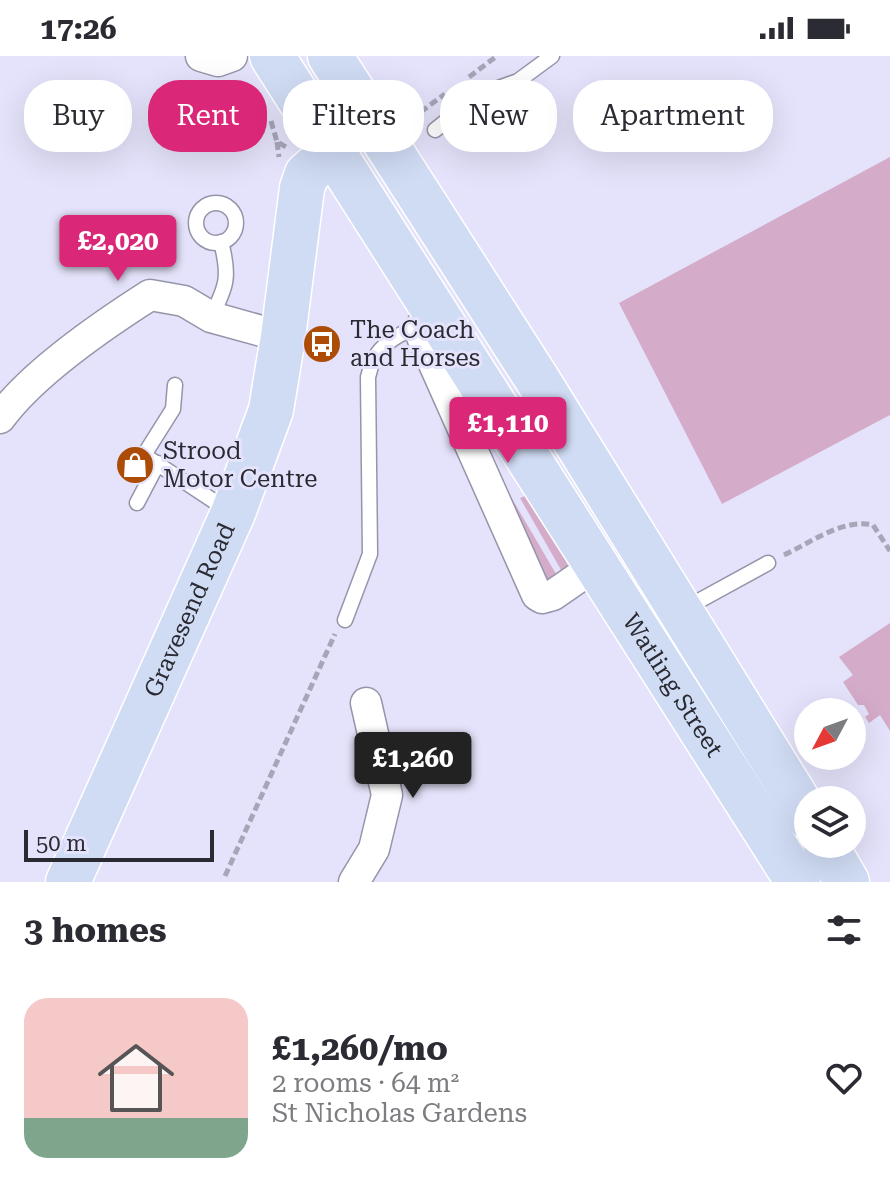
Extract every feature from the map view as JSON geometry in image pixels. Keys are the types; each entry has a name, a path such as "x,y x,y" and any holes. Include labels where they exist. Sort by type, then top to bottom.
{"main road":[{"name":"Watling Street","path":"272,56 287,80"},
{"path":"301,56 316,80"},
{"name":"Watling Street","path":"330,56 490,306 794,794"},
{"name":"Watling Street","path":"333,152 430,319 595,566 798,882"},
{"name":"Gravesend Road","path":"68,882 233,513 274,397 302,188 307,174 333,152"},
{"name":"Watling Street","path":"490,306 505,369 616,545 614,554 595,566"},
{"name":"Watling Street","path":"681,612 666,624 668,638 734,744 750,808"},
{"path":"833,858 847,882"}],"street":[{"path":"201,56 218,61 232,56"},
{"path":"0,418 14,399 84,341 150,295 184,301 211,317 283,337"},
{"name":"Watling Street","path":"430,319 421,332 424,341 537,595 542,598 553,595 595,566"},
{"path":"354,882 374,849 387,795 366,703"}],"lane":[{"path":"435,130 479,95 518,81 552,56"},
{"path":"211,317 222,295 228,268 221,242"},
{"path":"345,620 370,554 368,377 379,352 402,334 430,319"},
{"path":"175,385 173,409 144,455 233,513"},
{"path":"137,503 158,463"},
{"path":"681,612 768,563"}],"path":[{"path":"768,563 859,522 873,525 890,551"},
{"path":"225,876 338,627 345,620"}],"shaded area":[{"path":"890,157 890,415 722,504 619,303"},
{"path":"501,480 559,579 546,583"},
{"path":"525,496 551,527 569,560 564,575 520,498"},
{"path":"890,623 890,731 880,715 869,723 866,718 869,714 866,698 853,698 843,682 853,675 839,657"}],"place":[{"name":"The Coach and Horses","path":"322,344"},
{"name":"Strood Motor Centre","path":"135,465"}]}
